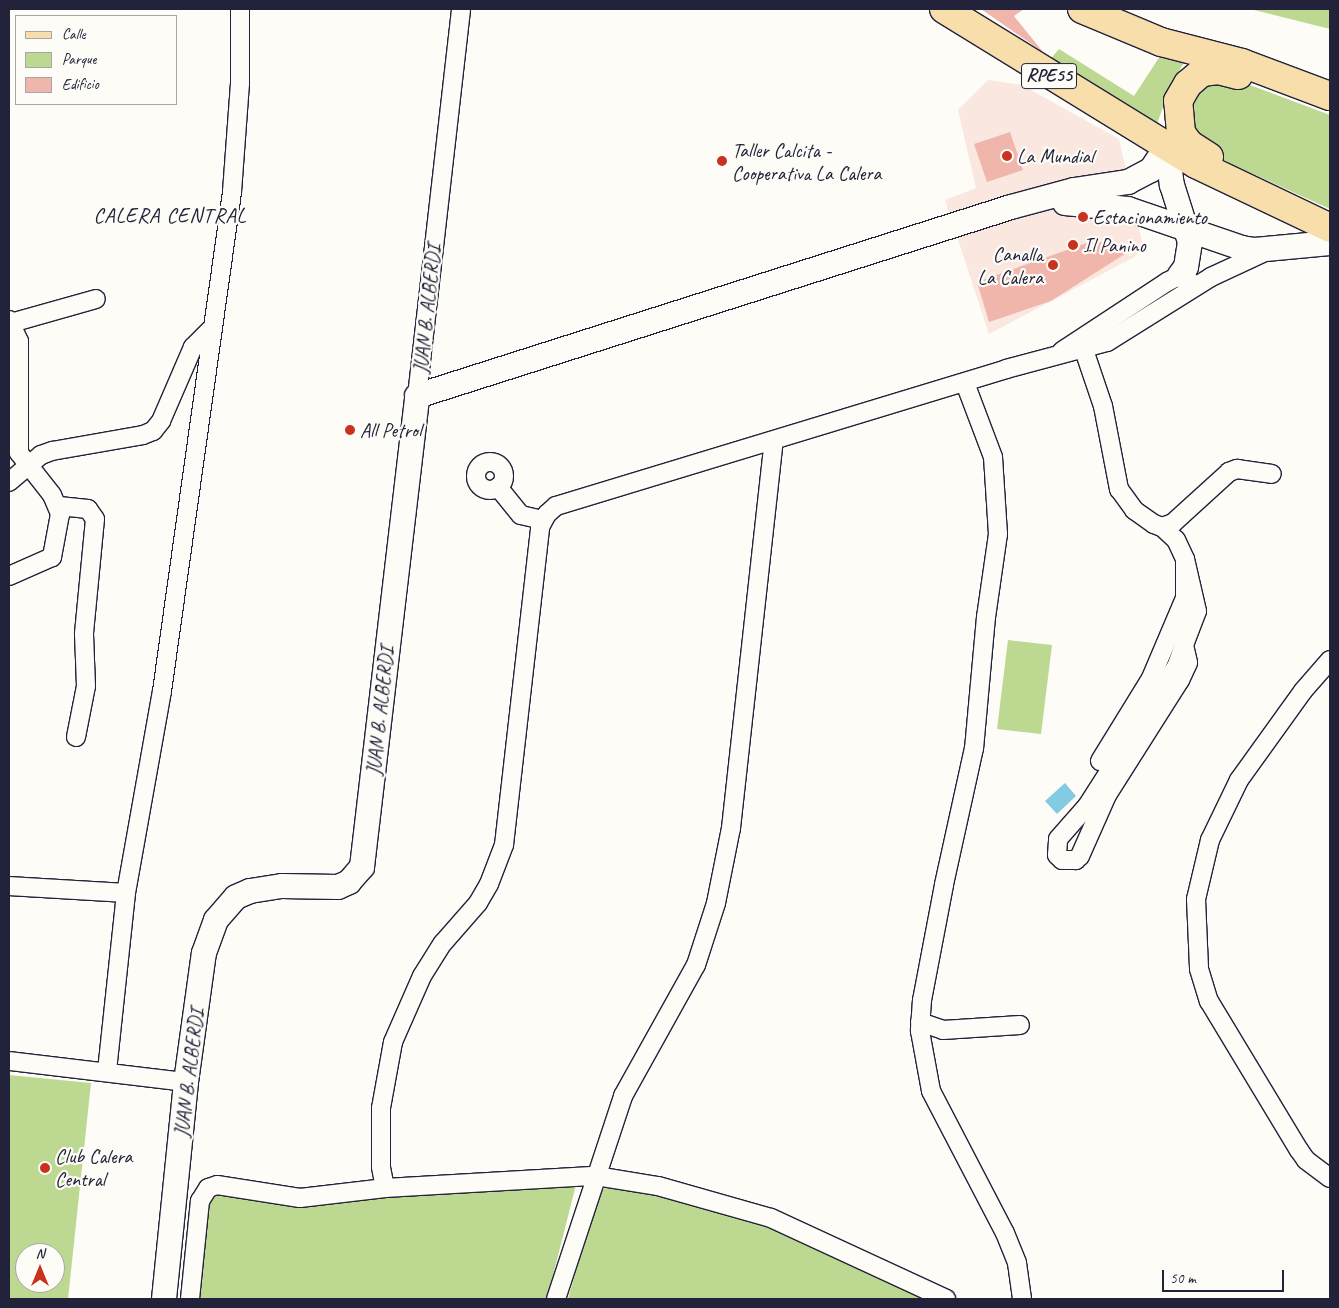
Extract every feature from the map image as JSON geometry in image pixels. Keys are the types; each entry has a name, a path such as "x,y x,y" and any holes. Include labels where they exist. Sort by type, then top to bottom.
{"main road":[{"name":"RPE55","path":"944,9 1162,143 1227,180 1330,228"},
{"path":"1082,9 1161,42 1242,63 1330,96"},
{"path":"1162,143 1178,101 1188,84 1202,72 1218,70 1247,77 1271,73"},
{"path":"1178,101 1178,124 1185,139 1213,159 1227,180"}],"street":[{"path":"106,1071 126,892 162,691 237,146 240,9"},
{"name":"JUAN B. ALBERDI","path":"164,1299 186,1082 204,953 216,920 225,907 236,897 265,887 338,886 349,882 362,868 461,9"},
{"path":"417,396 567,350 687,308 1034,202 1074,190 1138,179 1159,162 1162,143"},
{"path":"385,1188 381,1108 393,1042 422,976 443,943 478,903 489,884 504,846 542,520 556,506 1107,342 1189,280 1191,250 1162,143"},
{"path":"1034,202 1114,206 1147,214 1186,230 1242,248 1271,249 1330,243"},
{"path":"1055,356 1189,280 1271,249"},
{"path":"76,737 86,686 84,634 95,519 88,509 59,506 19,453 19,341 10,321 96,299"},
{"path":"9,482 29,468 41,455 52,450 143,435 153,431 161,421 193,347 211,329"},
{"path":"1084,350 1103,406 1123,499 1134,510 1162,527 1176,540 1185,559 1196,611 1184,645 1168,680 1098,790 1058,839 1057,855 1062,860 1076,860 1080,856 1107,795 1180,680 1188,663 1184,645"},
{"path":"965,383 993,456 998,534 986,617 974,748 940,904 920,1022 923,1060 930,1091 1012,1249 1022,1299"},
{"path":"556,1299 623,1096 696,966 716,903 731,828 774,441"},
{"path":"1162,527 1173,524 1229,472 1237,469 1272,474"},
{"path":"498,487 521,515 542,520"},
{"path":"9,576 52,558 59,506"},
{"path":"1100,760 1162,655 1185,598 1185,559"},
{"path":"1330,660 1303,691 1239,780 1210,840 1196,899 1199,969 1209,1001 1299,1150 1306,1160 1330,1178"},
{"path":"9,886 126,892"},
{"path":"920,1022 943,1030 1020,1024"},
{"path":"9,1061 186,1082"},
{"path":"190,1299 200,1201 208,1188 217,1185 300,1198 385,1188 596,1176 658,1186 771,1218 946,1299"}],"shaded area":[{"path":"988,80 1022,85 1119,139 1142,242 1136,256 989,334 945,200 976,188 958,110"}],"green space":[{"path":"1250,9 1330,9 1330,29"},
{"path":"1059,49 1134,96 1162,53 1185,61 1171,84 1156,127 1047,63"},
{"path":"1231,78 1330,115 1330,209 1229,163 1192,139 1188,101 1198,86"},
{"path":"1008,640 1052,645 1041,734 997,729"},
{"name":"Club Calera Central","path":"9,1075 91,1083 68,1299 9,1299"},
{"path":"576,1185 547,1299 197,1299 209,1199 217,1193 263,1202 292,1203"},
{"path":"608,1187 660,1196 760,1225 806,1241 930,1299 568,1299 598,1191"}],"water":[{"path":"1065,783 1076,796 1057,814 1045,801"}],"building":[{"path":"981,9 1024,9 1014,16 1043,52"},
{"path":"1010,132 1023,170 987,182 974,144"},
{"path":"1095,240 1128,252 1051,301 989,322 977,282"}],"place":[{"name":"La Mundial","path":"1007,156"},
{"name":"Taller Calcita - Cooperativa La Calera","path":"722,161"},
{"name":"Estacionamiento","path":"1083,217"},
{"name":"Il Panino","path":"1073,245"},
{"name":"Canalla La Calera","path":"1053,265"},
{"name":"All Petrol","path":"350,430"},
{"name":"Club Calera Central","path":"45,1168"}],"district":[{"name":"CALERA CENTRAL","path":"170,215"}]}
